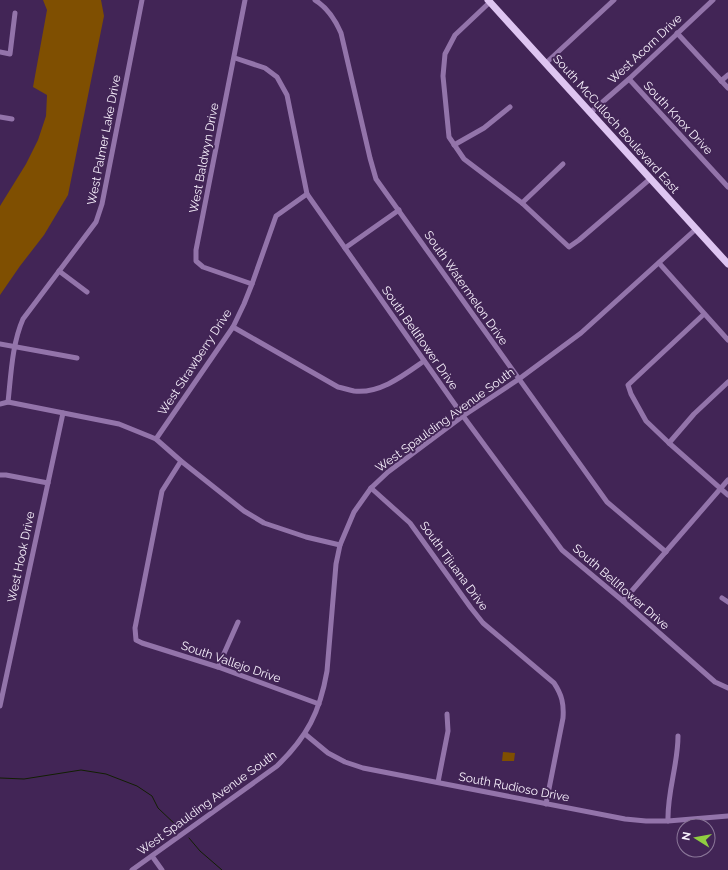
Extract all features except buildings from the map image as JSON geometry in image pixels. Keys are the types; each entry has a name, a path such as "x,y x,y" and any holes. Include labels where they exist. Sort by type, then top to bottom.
{"main road":[{"name":"South McCulloch Boulevard East","path":"489,1 728,264"}],"street":[{"name":"West Palmer Lake Drive","path":"8,402 15,348 23,319 96,222 102,204 142,0"},
{"name":"West Baldwyn Drive","path":"246,0 196,250 196,261 203,267 252,284"},
{"name":"South Watermelon Drive","path":"315,0 327,9 341,33 376,179 607,502 666,552"},
{"path":"546,63 614,0"},
{"name":"West Acorn Drive","path":"590,112 629,79 713,0"},
{"path":"489,1 456,35 445,54 444,76 449,137 464,159 522,203 569,247 650,179"},
{"path":"0,52 10,54 15,13"},
{"path":"677,33 728,88"},
{"name":"South Bellflower Drive","path":"235,58 265,68 277,77 287,95 307,194 463,416 562,550 716,682 728,688"},
{"path":"722,81 728,75"},
{"name":"South Knox Drive","path":"629,79 728,187"},
{"path":"454,145 484,128 510,107"},
{"path":"0,117 12,119"},
{"path":"522,203 563,164"},
{"name":"West Strawberry Drive","path":"156,439 233,327 252,284 276,216 307,194"},
{"path":"345,248 399,210"},
{"name":"West Spaulding Avenue South","path":"132,870 277,766 290,753 305,734 319,704 324,688 327,671 336,564 340,545 354,512 371,488 388,472 463,416 519,379 581,333 696,229"},
{"path":"659,263 728,340"},
{"path":"59,272 87,292"},
{"path":"704,314 628,385 630,394 646,421 728,495"},
{"path":"233,327 338,387 354,391 374,389 399,379 424,361"},
{"path":"0,344 15,348 78,358"},
{"path":"669,443 694,414 728,382"},
{"path":"0,404 8,402 119,424 156,439 244,512 264,523 340,545"},
{"name":"West Hook Drive","path":"0,706 63,413"},
{"name":"South Vallejo Drive","path":"181,461 162,491 135,628 136,640 218,667 319,704"},
{"path":"0,475 6,474 48,483"},
{"path":"623,601 728,480"},
{"name":"South Tijuana Drive","path":"371,488 410,523 483,623 554,683 559,690 564,706 563,718 546,804"},
{"path":"722,598 728,602"},
{"path":"218,667 238,622"},
{"path":"438,782 448,731 447,714"},
{"name":"South Rudioso Drive","path":"305,734 328,753 345,762 362,768 546,804 625,819 646,821 668,821 728,816"},
{"path":"668,821 668,804 678,748 678,736"},
{"path":"152,856 162,870"}],"shaded area":[{"path":"43,0 101,0 104,16 68,195 44,235 0,295 0,206 26,164 38,140 46,116 47,95 33,87 47,10"},
{"path":"503,752 515,753 514,761 502,761"}],"waterway":[{"path":"0,778 24,779 81,770 106,774 137,786 152,796 158,808 178,827"},
{"path":"189,838 200,851 222,870"}]}
